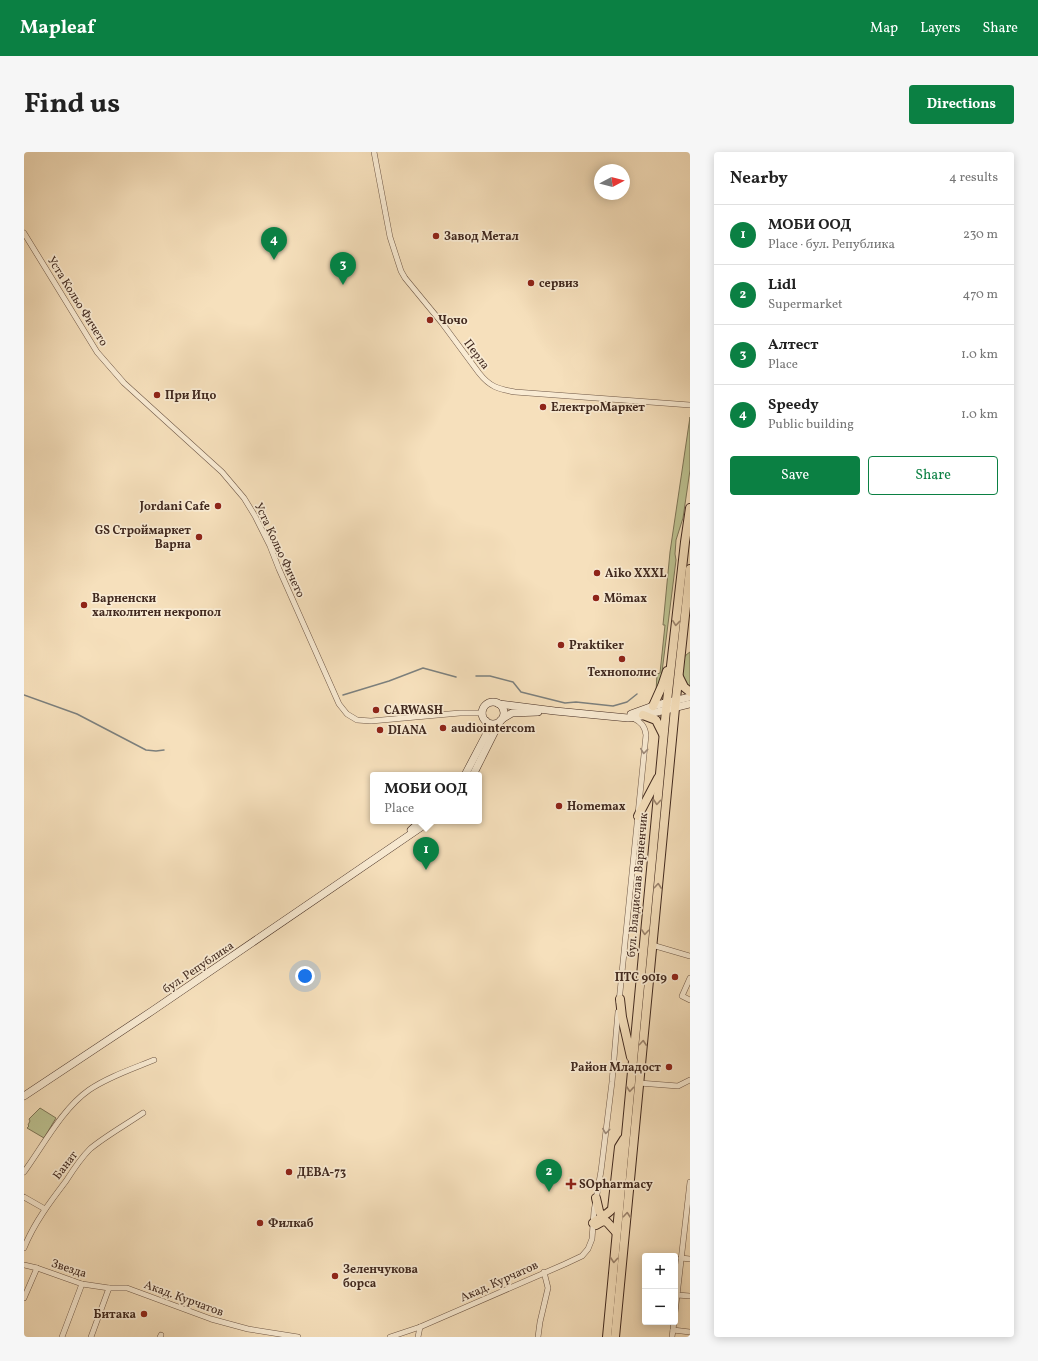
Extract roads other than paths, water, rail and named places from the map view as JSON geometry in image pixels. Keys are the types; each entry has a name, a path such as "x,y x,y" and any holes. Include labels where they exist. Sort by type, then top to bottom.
{"main road":[{"name":"бул. Владислав Варненчик","path":"607,1337 666,707 690,508"},
{"name":"бул. Владислав Варненчик","path":"615,1337 675,704 690,569"},
{"path":"653,706 662,686 673,653"},
{"path":"679,676 684,687 690,692"},
{"path":"644,715 656,720 664,736"},
{"path":"638,816 660,776"},
{"path":"620,999 622,1017 632,1063"},
{"path":"592,1225 601,1222 612,1209 618,1148 626,1136"},
{"path":"596,1198 604,1219 616,1232"}],"street":[{"name":"Перла","path":"374,152 390,237 401,271 485,381 500,389 515,392 690,404"},
{"name":"Уста Кольо Фичето","path":"24,233 97,352 124,383 222,472 244,498 256,516 313,648 339,704 344,711 357,720 460,713 482,713"},
{"path":"467,772 486,735 488,729 482,713 485,707 490,703 493,702 555,711 633,718 675,704 690,697"},
{"path":"475,772 501,720 504,711 499,704"},
{"path":"675,704 690,704"},
{"path":"621,717 653,706 666,707"},
{"path":"486,721 495,724 512,713 555,711"},
{"name":"Акад. Курчатов","path":"390,1337 420,1327 582,1256 588,1249 592,1239 592,1225 612,1082 646,735 642,724 633,718"},
{"name":"бул. Република","path":"383,853 417,824"},
{"name":"бул. Република","path":"24,1096 267,933 426,824"},
{"path":"652,946 690,956"},
{"path":"690,978 682,996 690,1000"},
{"path":"24,1172 54,1128 78,1099 90,1089 102,1082 154,1060"},
{"path":"639,1083 678,1086 690,1080"},
{"name":"Банат","path":"24,1248 30,1234 45,1209 90,1149 144,1113"},
{"path":"678,1289 688,1216 690,1182"},
{"path":"24,1197 45,1209"},
{"path":"681,1258 690,1259"},
{"name":"Звезда","path":"24,1265 82,1284 110,1288"},
{"path":"24,1298 37,1268"},
{"path":"538,1337 548,1288 544,1272"},
{"path":"62,1337 82,1284"},
{"path":"91,1337 110,1288"},
{"name":"Акад. Курчатов","path":"110,1288 127,1288 211,1319 262,1334 298,1337"},
{"path":"678,1294 690,1296"},
{"path":"672,1337 674,1325"},
{"path":"418,1337 420,1327"},
{"path":"673,1330 690,1332"}],"waterway":[{"path":"343,695 389,681 423,668 456,677"},
{"path":"476,676 490,676 513,682 521,692 565,703 576,702 613,706 627,702 637,694"},
{"path":"24,695 77,714 146,750 164,750"}],"place":[{"name":"Завод Метал","path":"436,236"},
{"name":"Speedy","path":"274,260"},
{"name":"сервиз","path":"531,283"},
{"name":"Алтест","path":"343,285"},
{"name":"Чочо","path":"430,320"},
{"name":"При Ицо","path":"157,395"},
{"name":"ЕлектроМаркет","path":"543,407"},
{"name":"Jordani Cafe","path":"218,506"},
{"name":"GS Строймаркет Варна","path":"199,537"},
{"name":"Aiko XXXL","path":"597,573"},
{"name":"Mömax","path":"596,598"},
{"name":"Варненски халколитен некропол","path":"84,605"},
{"name":"Praktiker","path":"561,645"},
{"name":"Технополис","path":"622,659"},
{"name":"CARWASH","path":"376,710"},
{"name":"audiointercom","path":"443,728"},
{"name":"DIANA","path":"380,730"},
{"name":"Homemax","path":"559,806"},
{"name":"МОБИ ООД","path":"426,870"},
{"name":"ПТС 9019","path":"675,977"},
{"name":"Район Младост","path":"669,1067"},
{"name":"ДЕВА-73","path":"289,1172"},
{"name":"SOpharmacy","path":"571,1184"},
{"name":"Lidl","path":"549,1192"},
{"name":"Филкаб","path":"260,1223"},
{"name":"Зеленчукова борса","path":"335,1276"},
{"name":"Битака","path":"144,1314"}]}
